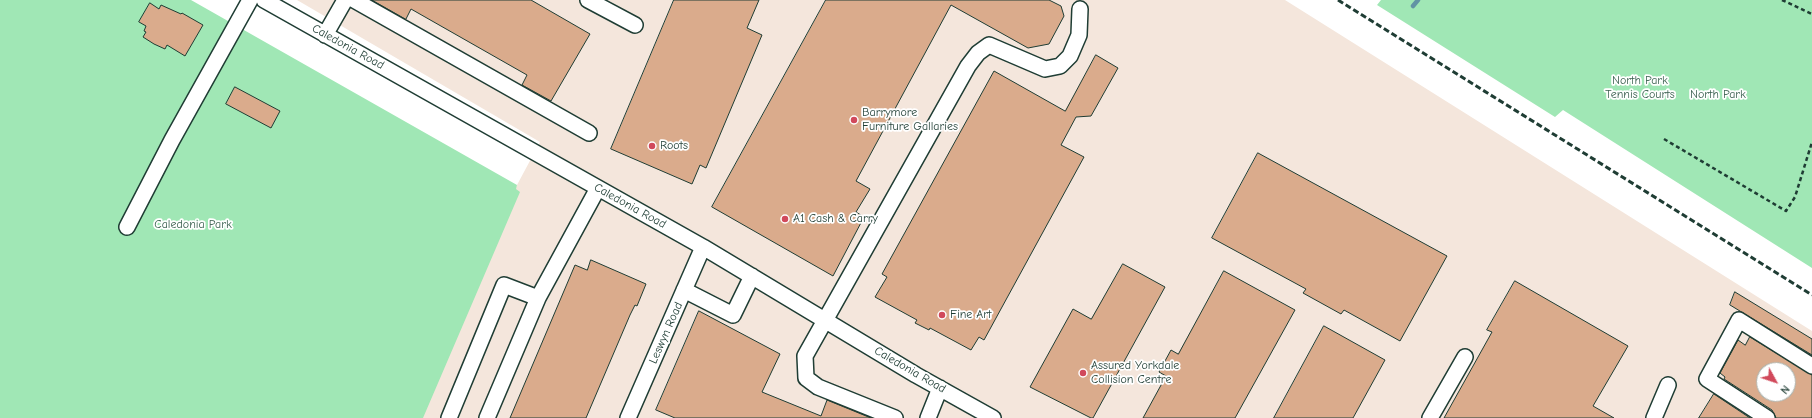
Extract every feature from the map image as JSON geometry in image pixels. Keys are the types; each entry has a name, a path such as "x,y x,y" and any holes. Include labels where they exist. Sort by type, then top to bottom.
{"street":[{"path":"127,227 172,140 250,0"},
{"name":"Caledonia Road","path":"264,0 703,247 824,320 994,418"},
{"path":"325,35 346,0"},
{"path":"354,0 589,133"},
{"path":"588,0 635,25"},
{"path":"895,418 818,387 806,378 805,356 968,66 978,53 989,45 1045,69 1060,66 1070,56 1079,35 1080,9"},
{"path":"487,418 538,298 598,188"},
{"name":"Leswyn Road","path":"628,418 703,247"},
{"path":"684,290 733,315 752,276"},
{"path":"449,418 504,285 538,298"},
{"path":"1767,418 1707,379 1739,320 1812,366"},
{"path":"1430,418 1465,357"},
{"path":"1654,418 1668,385"},
{"path":"928,418 940,388"}],"path":[{"path":"1782,0 1812,14"},
{"path":"1664,139 1786,211 1795,197 1812,142"}],"shaded area":[{"path":"297,0 1285,0 1812,331 1812,418 418,418 517,185 540,142"}],"green space":[{"name":"Caledonia Park","path":"0,0 191,0 517,185 516,189 520,192 423,418 0,418"},
{"name":"North Park","path":"1381,0 1812,0 1812,268 1563,110 1555,117 1377,5"}],"building":[{"path":"372,0 531,0 590,34 551,101 522,85 527,75 411,9 406,19"},
{"path":"674,0 759,0 747,28 762,35 706,168 700,165 692,184 611,149"},
{"path":"826,0 1049,0 1061,6 1064,16 1049,44 1028,48 951,5 856,181 870,189 856,212 864,217 833,276 712,207"},
{"path":"150,3 159,9 161,5 181,14 182,13 203,25 185,56 167,45 165,49 143,37 146,32 144,31 146,26 139,22"},
{"path":"1096,55 1118,68 1091,116 1076,117 1061,145 1084,157 984,340 979,337 971,350 930,328 929,330 915,323 917,320 875,297 887,277 882,274 994,71 1065,111"},
{"path":"235,87 280,111 271,128 226,104"},
{"path":"1258,153 1447,256 1400,341 1344,310 1341,314 1303,293 1306,289 1212,238"},
{"path":"591,260 646,284 637,306 635,305 630,315 586,418 510,418 575,265 587,270"},
{"path":"1123,264 1165,287 1093,418 1091,418 1030,387 1073,309 1091,319"},
{"path":"1224,271 1295,310 1235,418 1143,418 1166,376 1159,372 1171,350 1178,354"},
{"path":"1515,281 1628,346 1593,406 1614,418 1444,418 1492,332 1487,330"},
{"path":"1735,292 1812,339 1812,355 1730,305"},
{"path":"699,311 780,354 762,392 821,416 827,400 871,418 675,418 656,410"},
{"path":"1324,326 1385,360 1353,418 1274,418"},
{"path":"1750,337 1791,362 1756,362 1756,400 1724,379 1725,377 1720,373 1738,340 1745,345"},
{"path":"1796,365 1812,375 1812,418 1776,418 1772,410 1760,402 1796,402"},
{"path":"1714,394 1750,418 1699,418"}],"waterway":[{"path":"1413,6 1418,0"}],"railway":[{"path":"1338,0 1812,295"}],"place":[{"name":"Barrymore Furniture Gallaries","path":"854,120"},
{"name":"Roots","path":"652,146"},
{"name":"A1 Cash & Carry","path":"785,219"},
{"name":"Fine Art","path":"942,315"},
{"name":"Assured Yorkdale Collision Centre","path":"1083,373"}],"park label":[{"name":"North Park Tennis Courts","path":"1640,88"}]}
